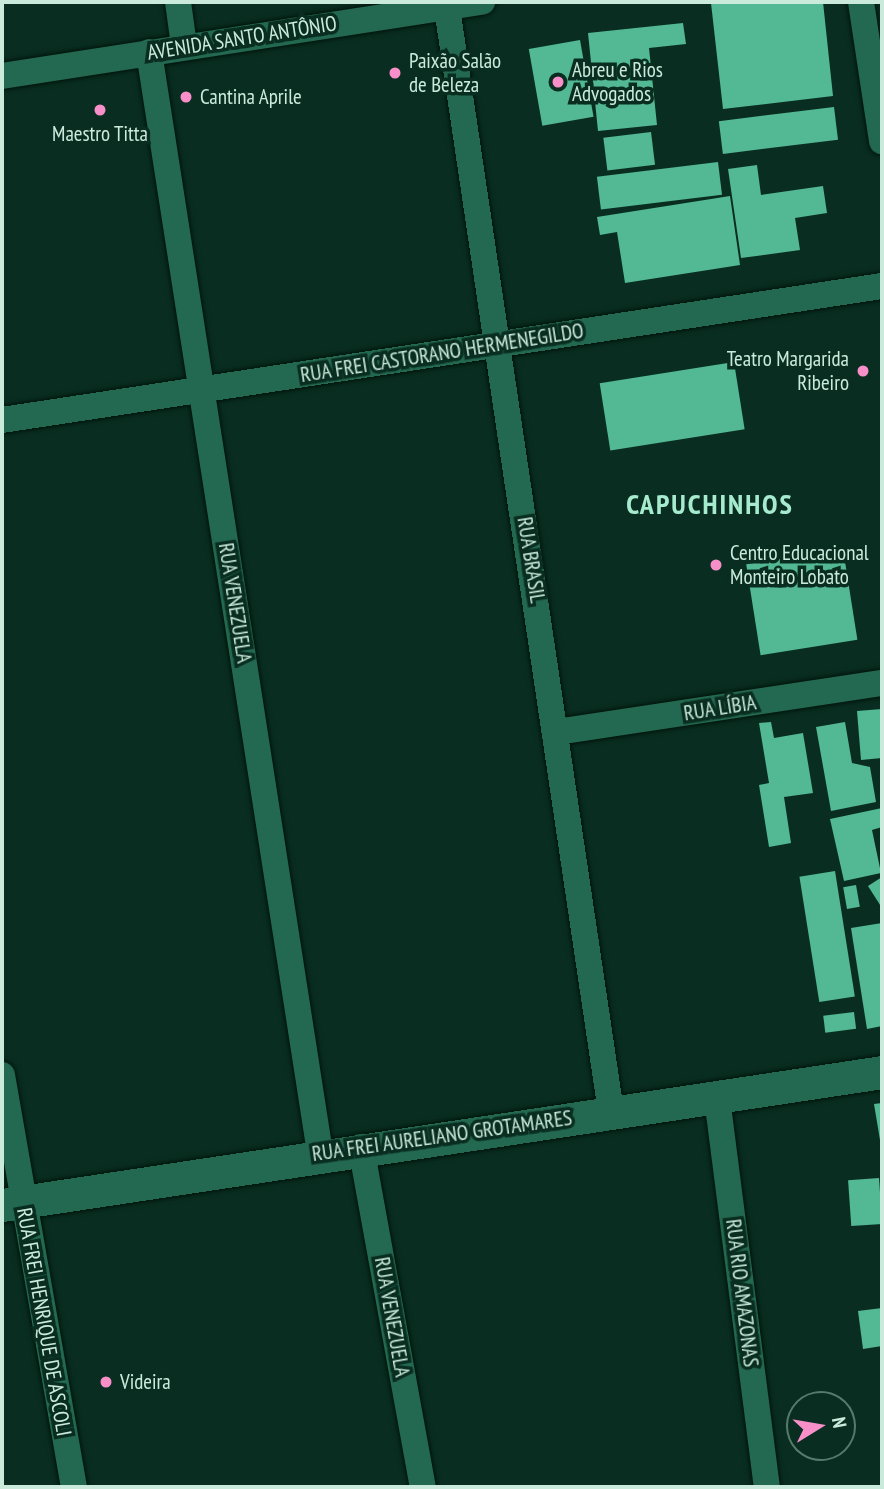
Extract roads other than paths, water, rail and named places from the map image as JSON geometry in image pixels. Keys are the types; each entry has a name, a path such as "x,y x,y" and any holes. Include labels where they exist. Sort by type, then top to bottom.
{"street":[{"path":"178,2 184,45"},
{"name":"AVENIDA SANTO ANTÔNIO","path":"2,76 184,45 482,2"},
{"path":"861,2 882,141"},
{"name":"RUA BRASIL","path":"447,8 557,732 611,1112"},
{"name":"RUA VENEZUELA","path":"149,52 320,1153"},
{"name":"RUA FREI CASTORANO HERMENEGILDO","path":"2,420 882,286"},
{"name":"RUA LÍBIA","path":"557,732 882,683"},
{"name":"RUA FREI AURELIANO GROTAMARES","path":"12,1203 320,1153 717,1098 882,1072"},
{"name":"RUA FREI HENRIQUE DE ASCOLI","path":"2,1075 12,1203 74,1487"},
{"name":"RUA RIO AMAZONAS","path":"717,1098 767,1487"},
{"name":"RUA VENEZUELA","path":"361,1147 423,1487"}],"place":[{"name":"Paixão Salão de Beleza","path":"395,73"},
{"name":"Abreu e Rios Advogados","path":"558,82"},
{"name":"Cantina Aprile","path":"186,97"},
{"name":"Maestro Titta","path":"100,110"},
{"name":"Teatro Margarida Ribeiro","path":"863,371"},
{"name":"Centro Educacional Monteiro Lobato","path":"716,565"},
{"name":"Videira","path":"106,1382"}],"district":[{"name":"CAPUCHINHOS","path":"710,504"}]}
